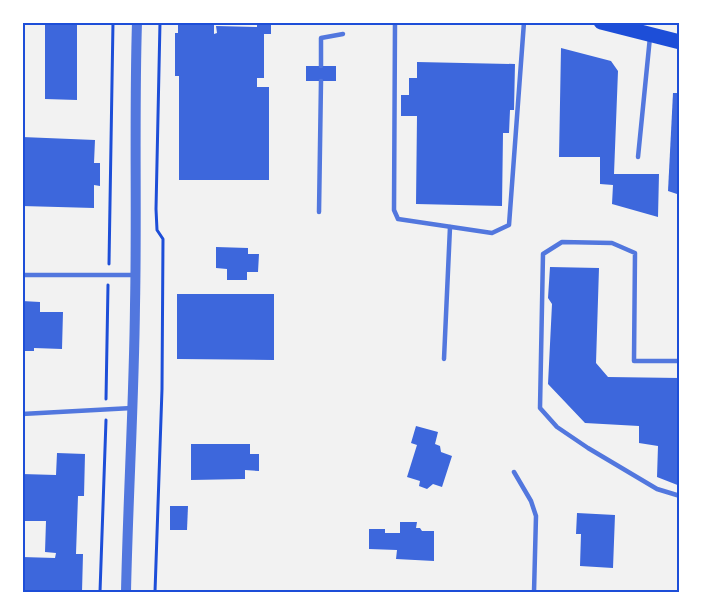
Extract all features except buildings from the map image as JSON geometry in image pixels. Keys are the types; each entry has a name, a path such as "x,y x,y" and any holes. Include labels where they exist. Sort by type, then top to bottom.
{"main road":[{"path":"601,22 680,42"}],"street":[{"path":"126,592 136,275 137,22"}],"lane":[{"path":"395,22 394,210 398,219 492,233 509,225 524,22"},
{"path":"321,66 321,38 344,34"},
{"path":"638,157 650,35"},
{"path":"319,212 321,81"},
{"path":"444,359 450,227"},
{"path":"680,361 634,361 635,253 612,243 562,242 543,254 540,408 557,427 588,448 657,489 680,496"},
{"path":"22,275 136,275"},
{"path":"22,414 132,408"},
{"path":"514,472 531,501 536,516 534,592"}],"path":[{"path":"100,592 106,409 113,22"},
{"path":"155,592 162,389 164,239 157,230 156,209 160,22"}]}
